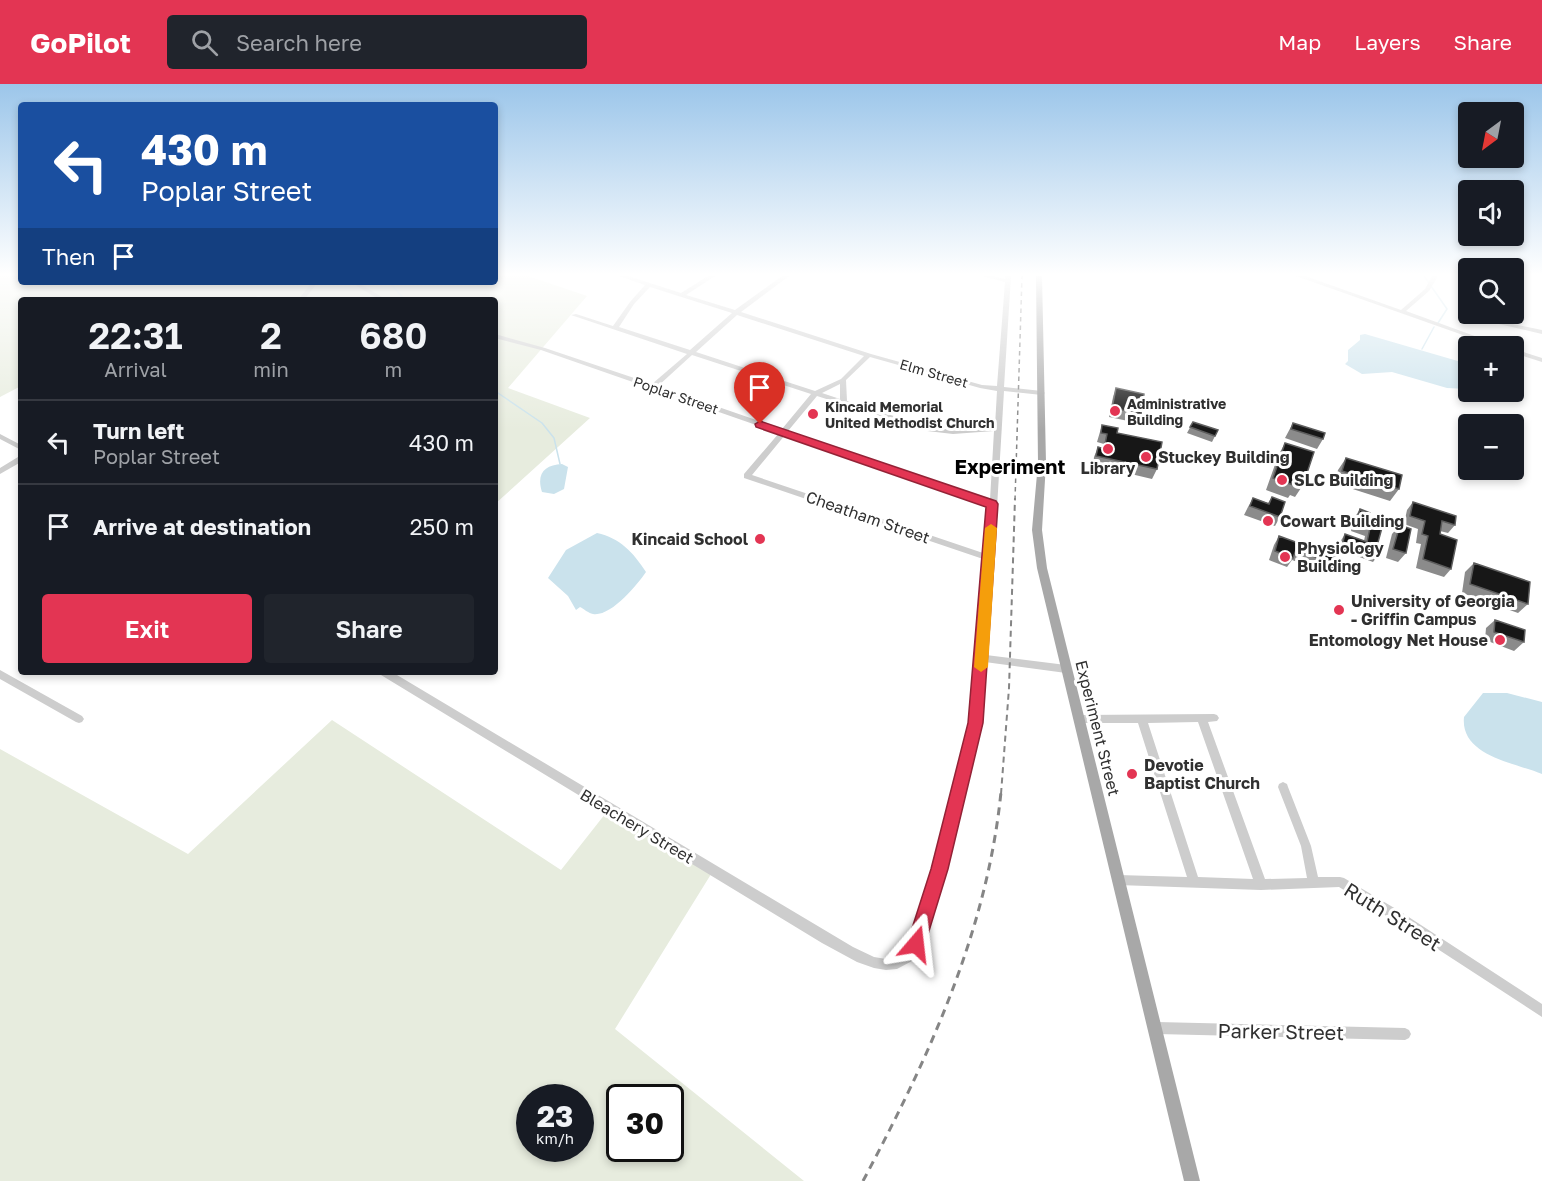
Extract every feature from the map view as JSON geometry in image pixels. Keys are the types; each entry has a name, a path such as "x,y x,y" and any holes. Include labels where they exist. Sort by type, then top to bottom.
{"main road":[{"name":"Experiment Street","path":"1040,327 1042,463 1037,530 1042,568 1066,669 1081,719 1118,880 1157,1028 1192,1181"}],"street":[{"path":"653,387 720,327"},
{"name":"Elm Street","path":"784,327 869,355 982,387 1000,386 1042,393"},
{"path":"1004,327 982,658 1066,669"},
{"path":"1445,327 1470,336"},
{"path":"1517,327 1542,332"},
{"path":"615,328 940,432 998,428"},
{"name":"Poplar Street","path":"498,337 543,349 992,504"},
{"path":"1524,354 1542,360"},
{"path":"781,432 816,393 843,380 869,355"},
{"path":"843,380 844,402"},
{"name":"Cheatham Street","path":"781,432 747,476 990,558"},
{"path":"0,436 18,446"},
{"path":"0,471 18,461"},
{"name":"Bleachery Street","path":"389,675 826,939 874,963 896,963 911,955 939,869 975,723 982,658"},
{"path":"0,674 78,719"},
{"path":"1081,719 1214,718"},
{"path":"1142,719 1194,882"},
{"path":"1202,719 1261,885"},
{"path":"1283,788 1306,846 1313,882"},
{"name":"Ruth Street","path":"1118,880 1261,885 1340,882 1397,916 1542,1011"},
{"name":"Parker Street","path":"1157,1028 1405,1034"}],"shaded area":[{"path":"0,327 18,327 18,388 0,397"},
{"path":"498,327 560,327 508,388 590,418 498,501"},
{"path":"332,720 561,870 609,809 713,871 615,1029 683,1084 606,1084 606,1162 684,1162 684,1084 804,1181 0,1181 0,749 188,854"}],"water":[{"path":"1365,334 1458,361 1458,389 1447,388 1392,372 1362,374 1345,364 1348,361 1348,350 1360,340 1360,335"},
{"path":"562,464 568,467 564,489 554,494 542,492 540,480 543,471 551,466"},
{"path":"597,533 619,542 636,558 646,572 630,592 608,611 593,614 580,607 576,610 568,596 548,578 566,550"},
{"path":"1483,693 1507,693 1542,702 1542,774 1492,756 1471,741 1465,730 1464,717"}],"building":[{"path":"1116,388 1144,394 1141,414 1112,408"},
{"path":"1193,422 1218,430 1215,436 1190,427"},
{"path":"1293,423 1325,433 1323,439 1291,429"},
{"path":"1102,425 1118,428 1117,433 1162,442 1157,469 1096,456 1098,447 1104,449 1107,434 1101,433"},
{"path":"1285,443 1314,452 1303,485 1297,483 1296,486 1273,478"},
{"path":"1346,458 1402,475 1399,489 1342,471"},
{"path":"1272,497 1285,502 1280,517 1250,506 1253,498 1269,504"},
{"path":"1413,502 1456,516 1455,525 1442,521 1440,534 1457,540 1451,569 1423,559 1428,536 1422,534 1425,521 1410,516"},
{"path":"1360,509 1370,513 1368,519 1383,524 1377,546 1381,547 1379,554 1343,542 1345,534 1367,542 1370,528 1356,523"},
{"path":"1400,525 1411,529 1406,553 1393,549"},
{"path":"1279,536 1342,559 1340,566 1296,550 1293,558 1275,551"},
{"path":"1474,563 1530,582 1528,604 1470,584"},
{"path":"1495,620 1525,630 1524,642 1494,632"}],"waterway":[{"path":"1422,349 1434,327"},
{"path":"498,393 542,423 554,438 560,464"}],"railway":[{"path":"1015,500 1020,327"},
{"path":"1001,794 1009,688 1015,498"},
{"path":"863,1181 910,1088 951,993 983,895 994,844 1001,792"}],"slow traffic":[{"path":"981,667 991,528"}],"place":[{"name":"Administrative Building","path":"1115,411"},
{"name":"Kincaid Memorial United Methodist Church","path":"813,414"},
{"name":"Library","path":"1108,449"},
{"name":"Stuckey Building","path":"1146,457"},
{"name":"SLC Building","path":"1282,480"},
{"name":"Cowart Building","path":"1268,521"},
{"name":"Kincaid School","path":"760,539"},
{"name":"Physiology Building","path":"1285,557"},
{"name":"University of Georgia - Griffin Campus","path":"1339,610"},
{"name":"Entomology Net House","path":"1500,640"},
{"name":"Devotie Baptist Church","path":"1132,774"}],"district":[{"name":"Experiment","path":"1010,466"}],"route":[{"path":"760,424 992,504 990,558 975,723 939,869 916,944"}]}
